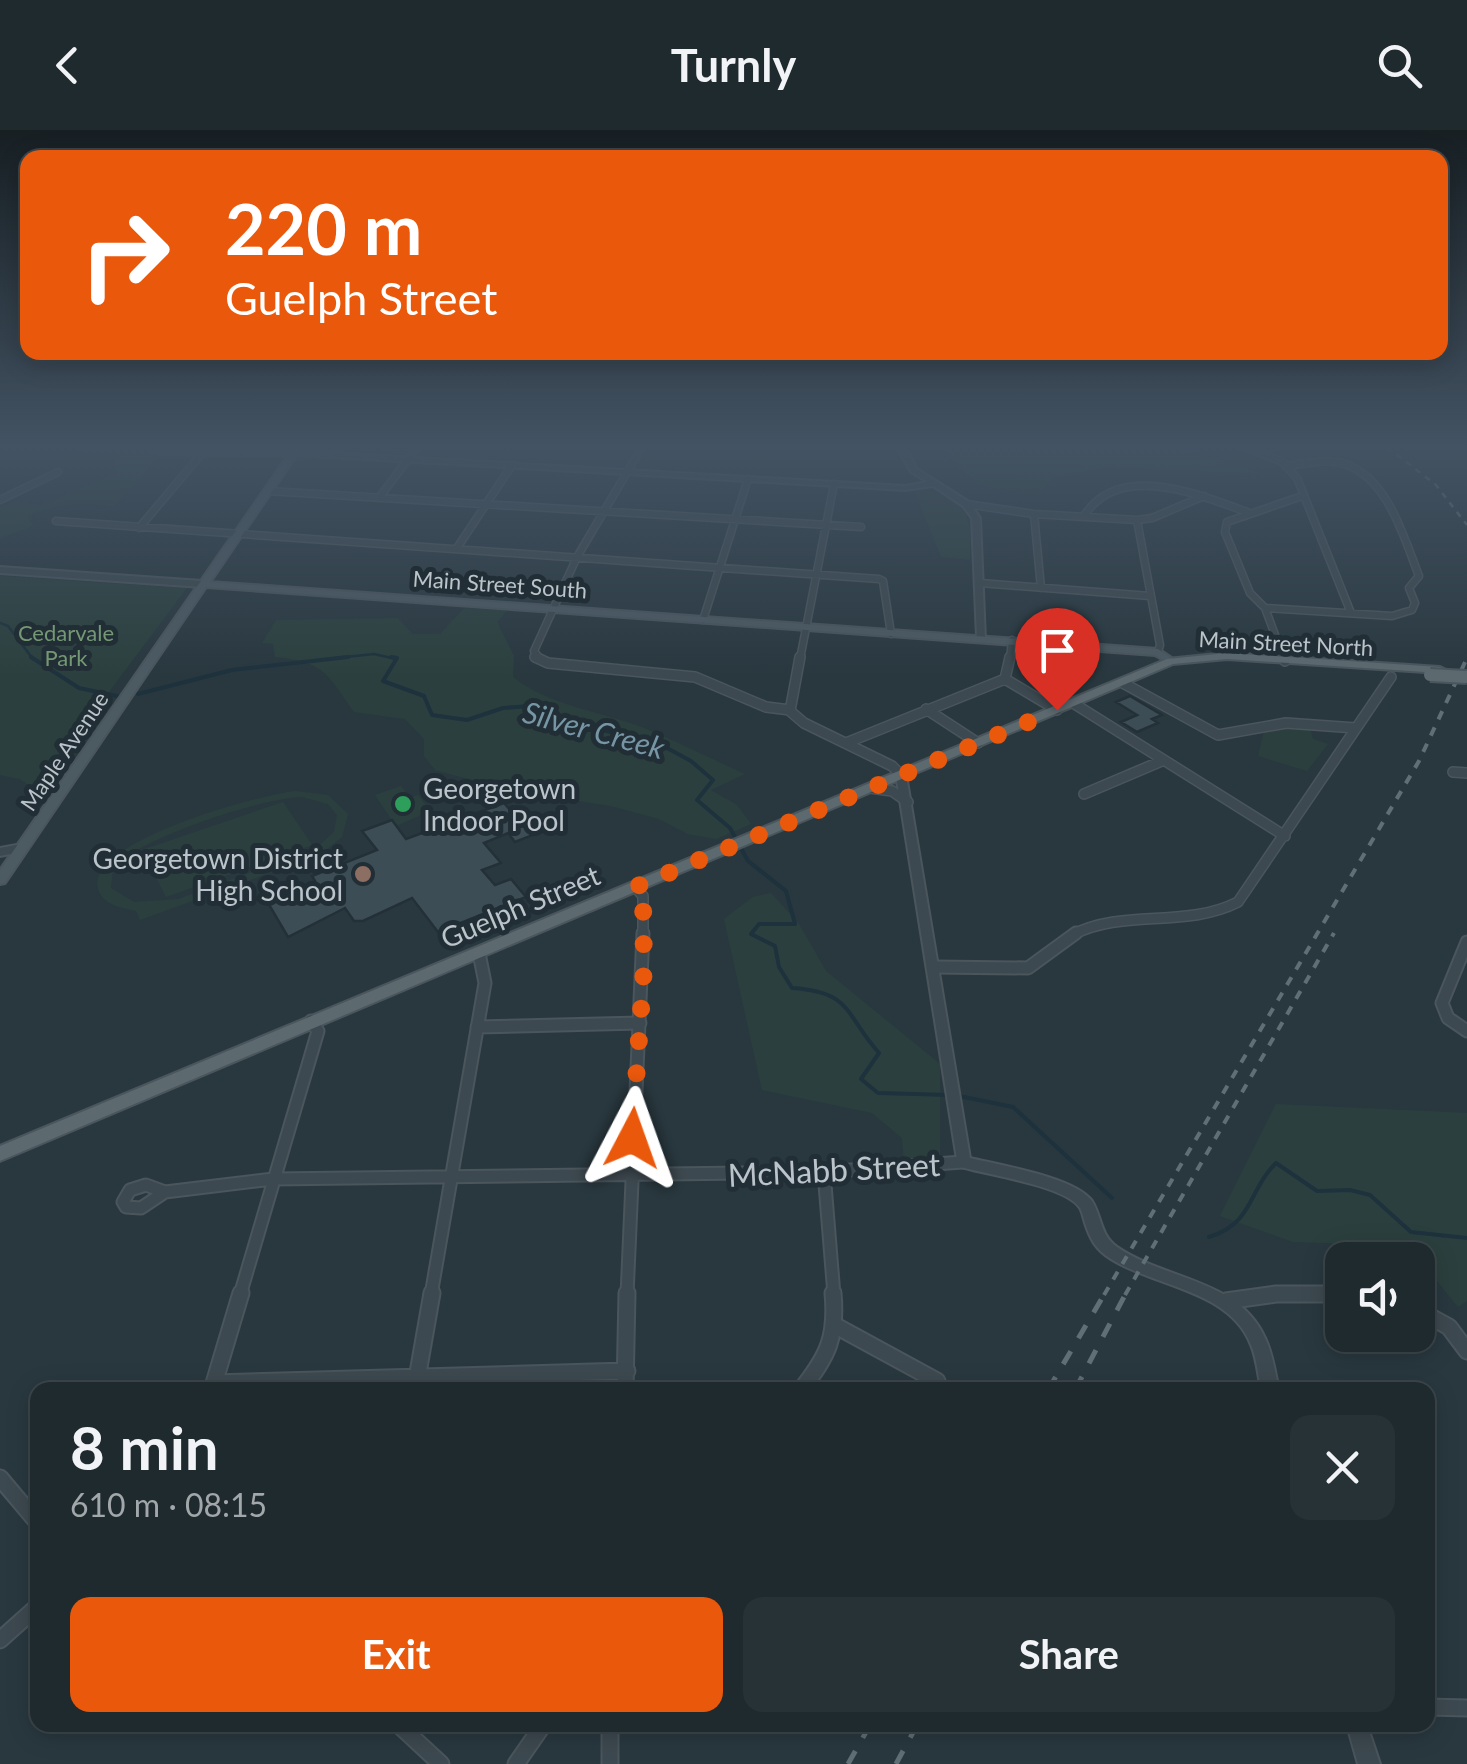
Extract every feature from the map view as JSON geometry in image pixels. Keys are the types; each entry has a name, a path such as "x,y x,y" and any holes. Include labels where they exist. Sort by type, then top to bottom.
{"main road":[{"name":"Maple Avenue","path":"0,880 245,523"},
{"name":"Main Street South","path":"202,584 1012,640 1158,652 1171,661"},
{"name":"Main Street North","path":"1171,661 1207,656 1395,673 1467,674"},
{"name":"Guelph Street","path":"0,1154 1171,661"}],"street":[{"path":"90,523 882,580 891,632"},
{"path":"140,528 144,523"},
{"path":"457,548 474,523"},
{"path":"598,523 577,557 535,656 548,663 695,677 766,708 790,710 804,723 892,766 901,775 963,1162"},
{"path":"703,620 735,523"},
{"path":"786,523 861,528"},
{"path":"976,523 982,638"},
{"path":"1035,523 1041,588"},
{"path":"1138,523 1158,652"},
{"path":"1227,523 1225,532 1250,593 1264,608 1285,661"},
{"path":"1313,523 1351,614"},
{"path":"1264,608 1392,616 1412,610 1415,603 1409,588 1419,576 1396,523"},
{"path":"790,710 828,526"},
{"name":"Main Street South","path":"0,570 202,584"},
{"path":"980,582 1150,596"},
{"path":"1005,679 1012,640"},
{"path":"934,968 1028,968 1042,961 1064,938 1088,928 1124,921 1195,920 1221,913 1238,902 1395,673"},
{"path":"846,743 1005,679"},
{"path":"1005,679 1057,710"},
{"path":"1123,682 1218,735 1256,722 1282,720 1356,728"},
{"path":"1073,703 1285,836"},
{"path":"926,709 978,743"},
{"path":"1084,794 1164,760"},
{"path":"1454,772 1467,774"},
{"path":"870,788 892,790 908,802"},
{"path":"0,852 22,848"},
{"path":"626,1382 630,1176 643,896 635,887"},
{"path":"1467,942 1442,1003 1448,1018 1467,1031"},
{"path":"416,1382 485,983 479,953"},
{"path":"214,1382 318,1031 311,1021"},
{"path":"478,1027 640,1023"},
{"name":"McNabb Street","path":"165,1192 273,1179 824,1172 963,1162 1071,1192 1086,1204 1096,1236 1110,1251 1146,1272 1226,1302"},
{"path":"808,1382 822,1364 836,1326 824,1172"},
{"path":"1226,1302 1276,1294 1325,1294"},
{"path":"1226,1302 1257,1340 1268,1382"},
{"path":"1435,1320 1448,1327 1467,1351"},
{"path":"836,1326 937,1380"},
{"path":"448,1382 627,1371"},
{"path":"0,1478 30,1514"},
{"path":"0,1640 30,1613"},
{"path":"1435,1707 1467,1708"},
{"path":"407,1732 441,1764"},
{"path":"516,1764 538,1732"},
{"path":"610,1732 610,1764"},
{"path":"1358,1732 1369,1764"}],"green space":[{"path":"0,523 34,526 0,538"},
{"path":"927,523 968,523 970,560 941,557"},
{"name":"Cedarvale Park","path":"0,576 187,588 96,709 102,723 42,795 20,779 0,775"},
{"path":"464,608 508,610 497,622 514,656 513,677 527,687 644,728 745,774 711,790 737,805 751,824 716,839 688,834 659,819 611,806 528,793 435,770 424,756 424,739 405,719 354,712 323,672 304,662 275,657 273,644 262,643 276,620 398,618 413,634 440,634"},
{"path":"1265,727 1310,728 1313,739 1328,744 1307,771 1258,756"},
{"name":"Georgetown Indoor Pool","path":"401,786 410,798 418,795 430,811 396,826 375,795"},
{"path":"295,791 328,795 348,814 342,837 321,854 140,920 136,911 114,905 100,894 101,871 118,854 145,838 213,811","holes":["302,797 328,804 337,815 334,832 315,849 178,899 134,902 111,888 113,868 173,833 284,799"]},
{"path":"283,802 312,845 166,897 142,850"},
{"path":"771,893 799,924 826,971 940,1064 940,1158 904,1162 902,1138 872,1113 762,1090 724,919 753,897"},
{"path":"1276,1104 1467,1113 1467,1301 1458,1307 1435,1279 1435,1242 1293,1242 1220,1216"}],"building":[{"path":"1130,696 1162,715 1152,719 1158,723 1137,732 1121,722 1137,715 1116,702"},
{"name":"Georgetown District High School","path":"504,803 519,820 530,817 543,831 515,842 508,833 484,843 501,863 482,870 495,885 511,879 526,897 438,932 412,898 363,921 354,921 345,908 288,937 268,903 310,887 308,884 315,881 312,876 377,850 362,831 392,820 406,839"}],"waterway":[{"name":"Silver Creek","path":"0,623 8,626 32,658"},
{"name":"Silver Creek","path":"326,659 374,654 396,659"},
{"name":"Silver Creek","path":"138,694 232,670 348,657"},
{"name":"Silver Creek","path":"391,657 397,658 383,681 424,696 432,715 467,720 503,708 530,706 577,725 654,741 691,761 713,780 697,800 730,828 748,861 786,891 795,924 759,924 751,934 775,946 779,967 792,988 826,994 852,1016 879,1053 861,1079 878,1093 950,1095"},
{"name":"Silver Creek","path":"32,658 79,688 117,696"},
{"name":"Silver Creek","path":"959,1096 1013,1107 1112,1198"},
{"name":"Silver Creek","path":"1209,1237 1234,1224 1276,1163 1317,1191 1350,1190 1370,1195 1411,1232 1467,1238"}],"railway":[{"path":"1104,1295 1419,761 1467,658"},
{"path":"1125,1295 1334,933"},
{"path":"1053,1382 1105,1293"},
{"path":"1079,1382 1126,1293"},
{"path":"848,1764 866,1732"},
{"path":"896,1764 913,1732"}],"place":[{"name":"Georgetown Indoor Pool","path":"403,804"},
{"name":"Georgetown District High School","path":"363,874"}],"route":[{"path":"632,1138 644,968 643,896 635,887 1057,710"}]}
